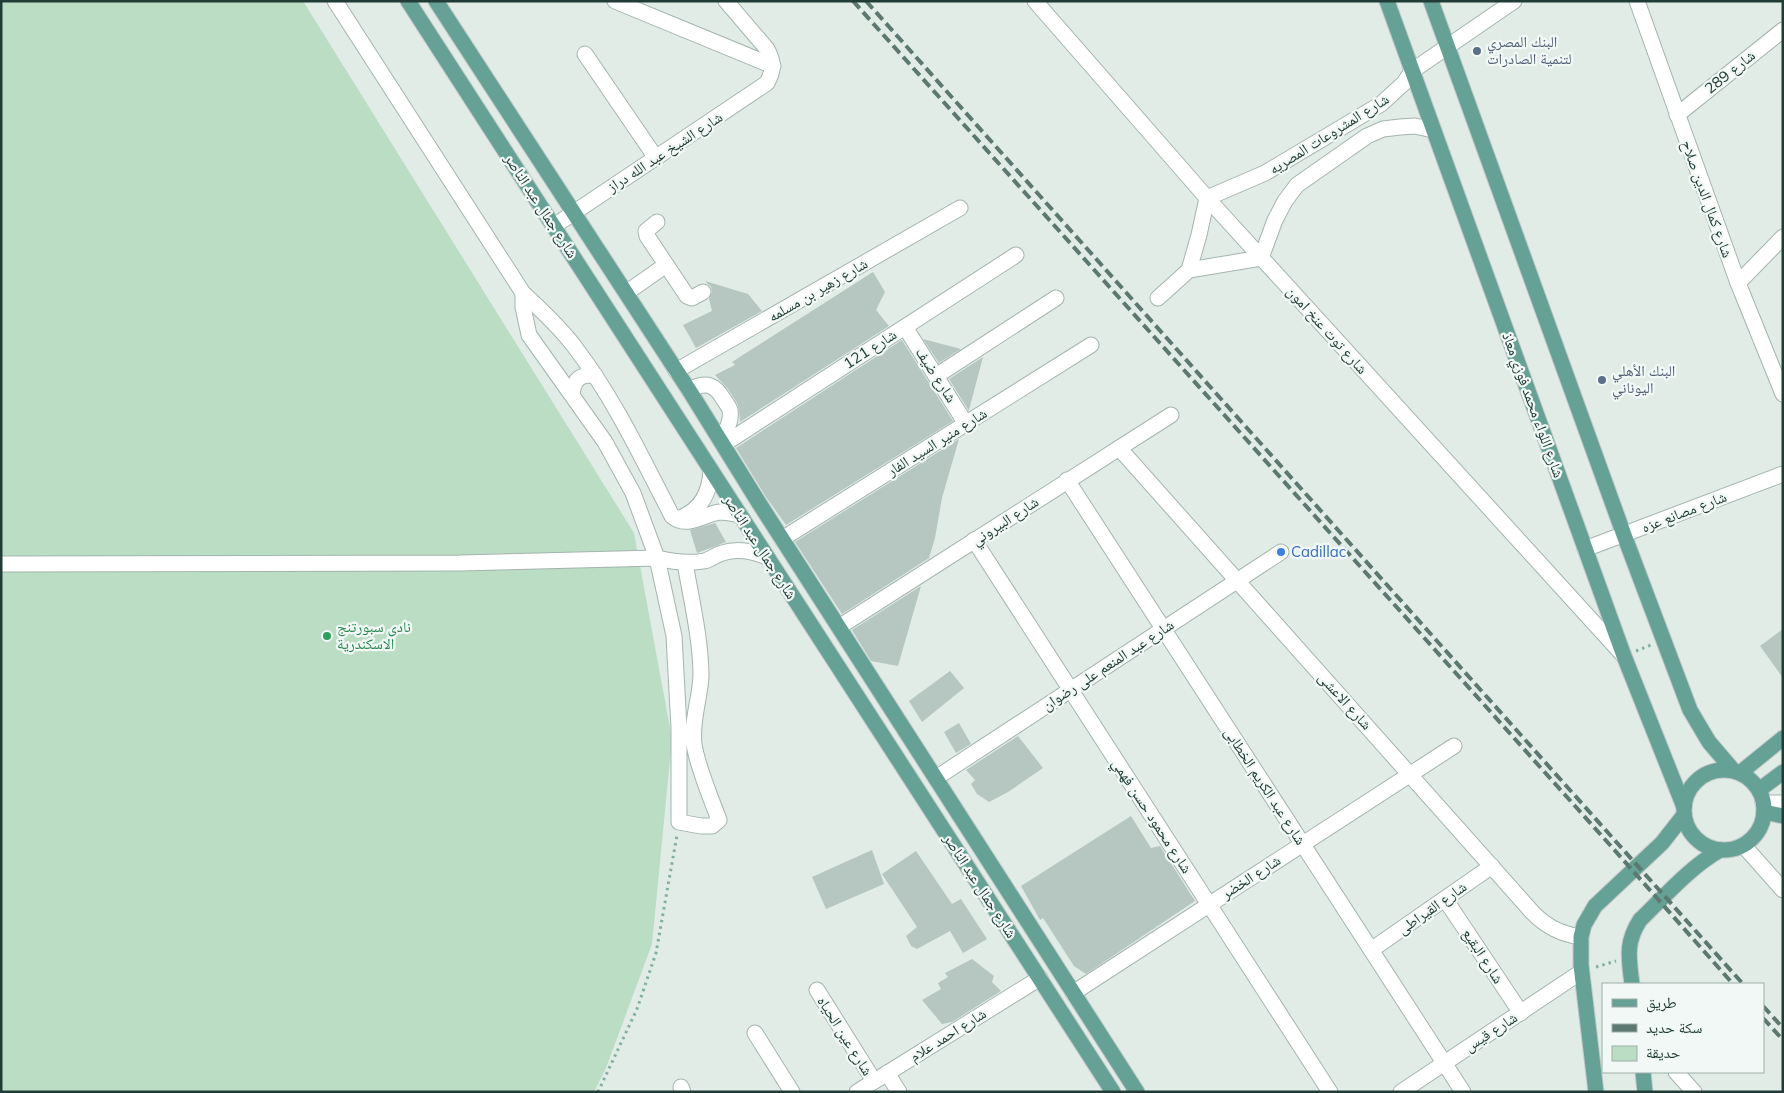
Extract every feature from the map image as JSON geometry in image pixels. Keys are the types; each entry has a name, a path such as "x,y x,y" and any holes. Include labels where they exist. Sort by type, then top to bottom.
{"main road":[{"name":"شارع جمال عبد الناصر","path":"408,1 1113,1092"},
{"name":"شارع جمال عبد الناصر","path":"436,1 689,390 759,503 1137,1092"},
{"name":"شارع اللواء محمد فوزي معاذ","path":"1387,1 1624,656 1684,811"},
{"path":"1431,1 1624,535 1690,710 1709,742 1737,772"},
{"path":"740,515 759,503"},
{"path":"1737,772 1783,738"},
{"path":"1596,1092 1580,950 1581,937 1588,915 1594,906 1662,843 1684,811 1689,790 1700,777 1715,770 1737,772 1748,777 1762,802 1783,816"},
{"path":"1684,811 1690,832 1696,839 1711,848 1720,850 1732,849 1744,844 1758,831 1762,802 1783,772"},
{"path":"1632,983 1629,956 1631,938 1640,920 1697,864 1720,850"},
{"path":"1643,1073 1645,1092"}],"street":[{"path":"335,1 523,293 550,318 574,345 595,375 626,426 672,516 677,520 687,522 720,512 740,515"},
{"path":"615,1 773,70 772,58 767,49 726,1"},
{"name":"شارع توت عنخ امون","path":"1035,1 1207,198 1624,656"},
{"name":"شارع المشروعات المصريه","path":"1207,198 1265,173 1374,109 1392,96 1404,84 1412,71 1514,1"},
{"name":"شارع كمال الدين صلاح","path":"1637,1 1738,283 1783,394"},
{"name":"شارع 289","path":"1677,115 1783,30"},
{"path":"585,54 656,158"},
{"name":"شارع الشيخ عبد الله دراز","path":"554,226 759,90 767,83 773,70"},
{"name":"شارع المشروعات المصريه","path":"1261,258 1275,220 1285,200 1297,185 1367,136 1383,129 1415,126 1433,130"},
{"path":"1158,298 1189,270 1207,198"},
{"name":"شارع زهير بن مسلمه","path":"676,372 960,208"},
{"path":"657,222 648,229 646,234 666,265 689,298 695,298 703,292"},
{"path":"1738,283 1783,237"},
{"name":"شارع 121","path":"722,442 1016,255"},
{"path":"1189,270 1261,258"},
{"path":"626,293 666,265"},
{"path":"523,293 523,307 529,335 605,442 632,493 658,558 674,636 679,728 679,822 712,826 719,820 694,744 693,730 701,676 700,656 685,563"},
{"path":"936,376 1056,298"},
{"name":"شارع ضيف","path":"905,327 966,424"},
{"name":"شارع منير السيد الفار","path":"782,539 1091,345"},
{"path":"572,394 573,385 578,378 586,374 595,375"},
{"path":"689,390 698,386 708,385 718,389 730,409 730,420 722,442"},
{"name":"شارع البيروني","path":"839,627 1171,414"},
{"name":"شارع الاعشى","path":"1119,448 1540,921 1559,932 1581,937"},
{"path":"677,520 696,510 708,491 711,481 711,470"},
{"name":"شارع مصانع عزه","path":"1585,549 1783,474"},
{"name":"شارع عبد الكريم الخطابى","path":"1067,480 1463,1092"},
{"name":"شارع محمود حسن فهمي","path":"974,540 1330,1092"},
{"path":"1,564 460,563 658,558 671,562 685,563 705,561 737,550 767,557"},
{"name":"شارع عبد المنعم على رضوان","path":"936,778 1281,552"},
{"name":"شارع الخضر","path":"1074,993 1302,843 1454,746"},
{"path":"1762,802 1783,803"},
{"path":"1744,844 1783,890"},
{"name":"شارع القيراطى","path":"1371,950 1492,866"},
{"name":"شارع البقيع","path":"1445,899 1520,1013"},
{"name":"شارع قيس","path":"1401,1092 1581,972"},
{"name":"شارع احمد علام","path":"857,1092 1040,978"},
{"name":"شارع عين الحياه","path":"817,990 874,1081"},
{"path":"755,1033 792,1092"},
{"name":"شارع عين الحياه","path":"887,1073 899,1092"},
{"path":"1677,1073 1694,1092"}],"path":[{"path":"1624,656 1664,640"},
{"path":"598,1092 637,1008 656,953 679,822"},
{"path":"1581,972 1629,956"}],"green space":[{"name":"نادي سبورتنج الاسكندرية","path":"1,1 303,1 634,533 672,739 652,944 606,1068 594,1092 1,1092"}],"building":[{"path":"873,272 885,292 876,310 889,326 740,422 737,403 728,389 715,375 735,365 732,362"},
{"path":"705,281 748,294 762,311 696,348 683,325 712,311 709,299 712,292 711,287"},
{"path":"923,339 961,349 939,363"},
{"path":"902,340 953,421 786,525 766,497 736,448"},
{"path":"983,357 969,410 969,411 949,379"},
{"path":"959,439 942,498 935,538 929,558 842,614 795,542"},
{"path":"715,523 726,542 697,553 690,530"},
{"path":"921,586 898,666 871,661 852,630"},
{"path":"1783,629 1783,678 1760,646"},
{"path":"950,671 964,688 922,722 909,701"},
{"path":"959,723 971,744 956,753 944,732"},
{"path":"1018,736 1043,768 1008,792 989,802 977,794 971,784 975,780 966,770"},
{"path":"1131,816 1151,848 1160,846 1195,901 1086,974 1074,966 1043,918 1040,920 1021,886"},
{"path":"872,850 884,884 826,909 812,877"},
{"path":"916,851 952,904 961,899 987,939 963,953 950,931 917,949 911,946 906,936 917,927 882,874"},
{"path":"972,959 994,976 992,982 1001,991 952,1022 942,1024 922,1000 941,989 938,983 948,977 945,973"}],"railway":[{"path":"853,1 1732,983"},
{"path":"866,1 1742,983"},
{"path":"1764,1007 1783,1028"},
{"path":"1764,1019 1783,1040"}],"place":[{"name":"البنك المصري لتنمية الصادرات","path":"1477,51"},
{"name":"البنك الأهلي اليوناني","path":"1602,380"},
{"name":"Cadillac","path":"1281,552"},
{"name":"نادي سبورتنج الاسكندرية","path":"327,636"}]}
